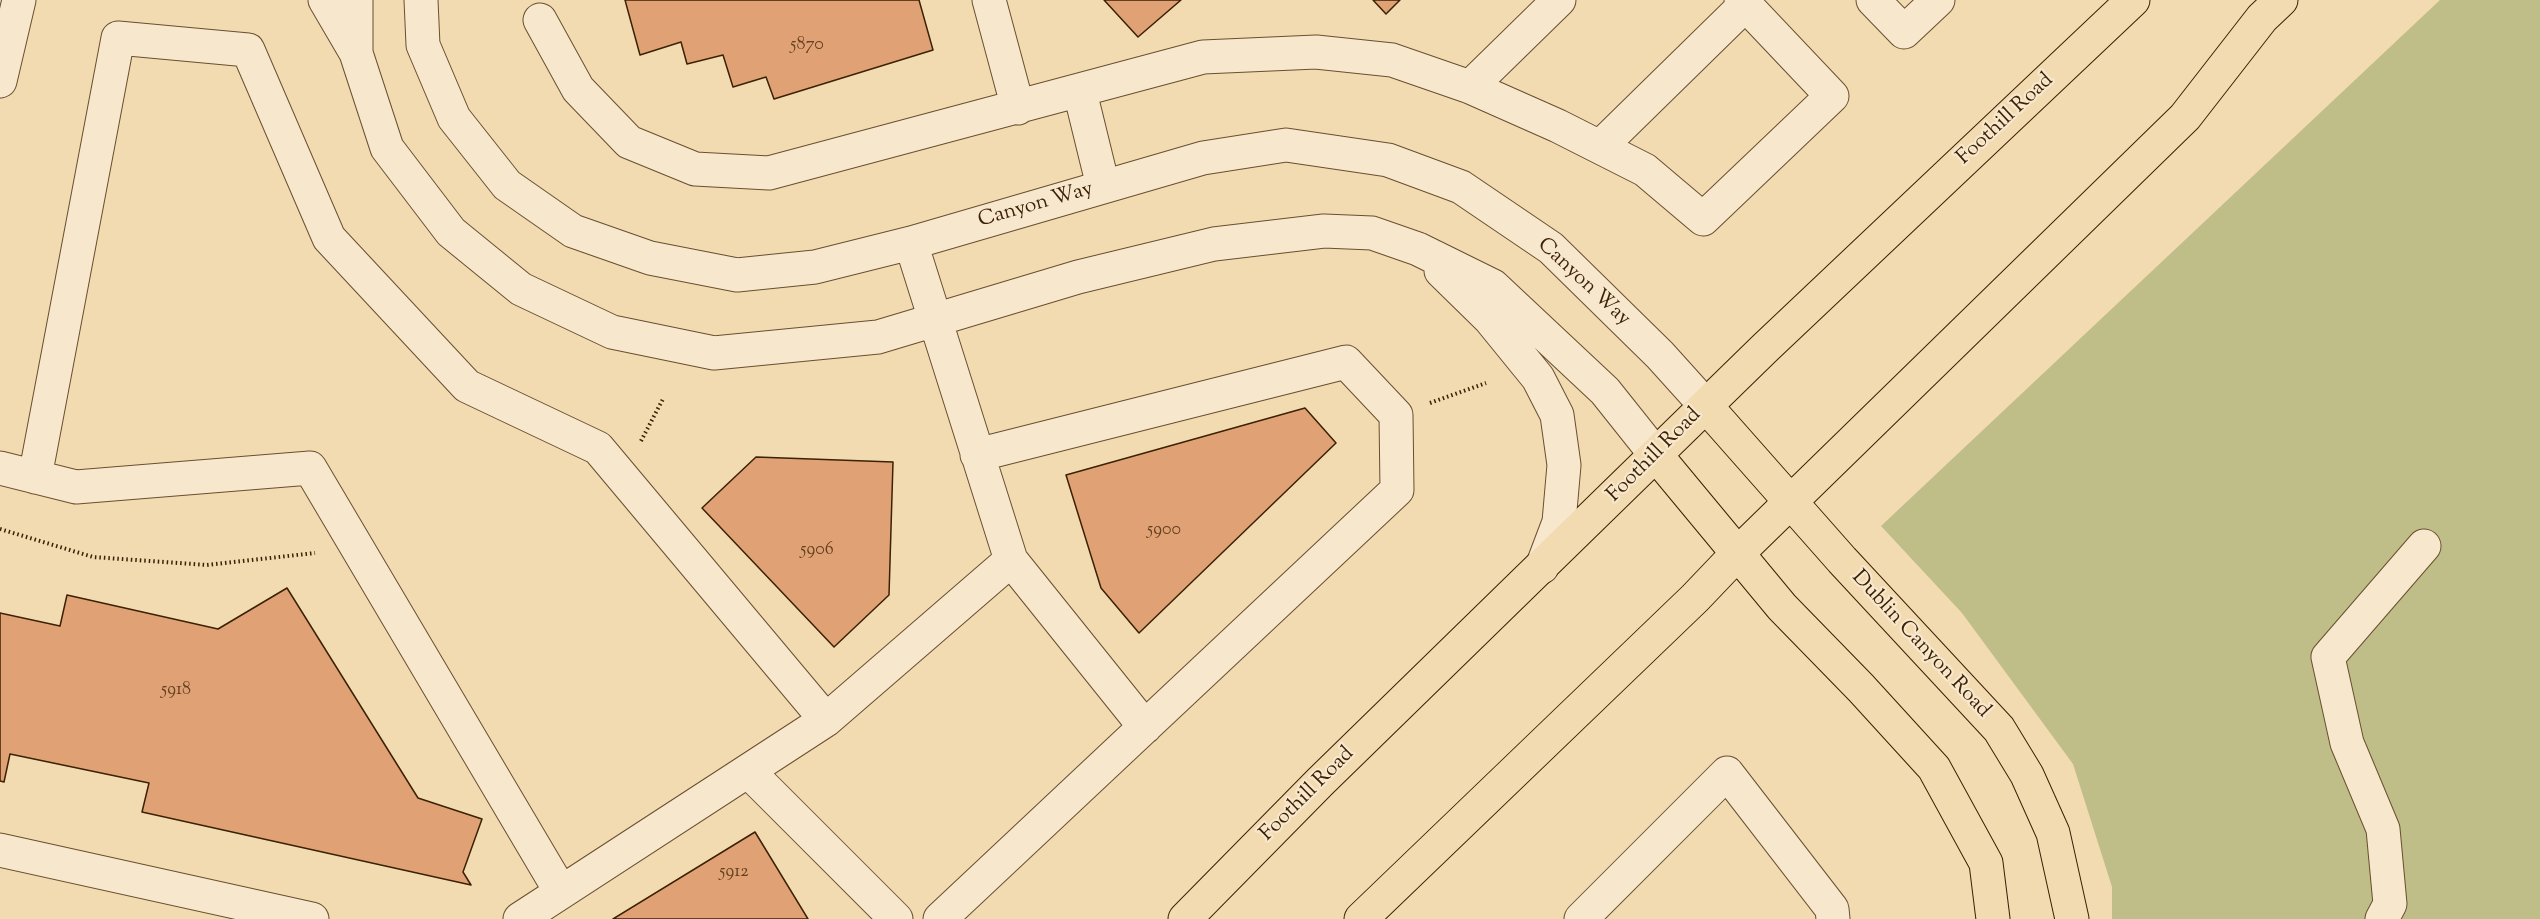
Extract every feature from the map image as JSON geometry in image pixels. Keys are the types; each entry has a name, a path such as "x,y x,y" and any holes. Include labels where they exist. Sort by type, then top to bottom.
{"main road":[{"name":"Foothill Road","path":"1185,919 1320,782 1773,340 2133,0"},
{"path":"1361,919 1695,598 1737,554 2185,117 2262,18 2281,0"},
{"name":"Dublin Canyon Road","path":"1706,406 1999,729 2027,775 2053,833 2072,919"},
{"path":"1656,455 1782,607 1861,688 1934,768 1986,863 1993,919"}],"street":[{"path":"0,81 19,0"},
{"path":"325,0 356,53 387,148 451,232 521,289 612,332 714,353 878,337 1078,277 1214,244 1324,231 1372,233 1418,249 1493,286 1605,392 1656,455"},
{"path":"356,0 356,53"},
{"name":"Canyon Way","path":"421,0 423,45 454,118 507,185 573,231 650,258 738,275 815,267 911,243 1203,158 1286,145 1388,160 1461,187 1551,248 1660,355 1706,406"},
{"path":"989,0 1018,108"},
{"path":"1470,87 1559,0"},
{"path":"1873,0 1904,32 1938,0"},
{"path":"540,20 579,89 629,142 694,169 769,173 1080,92 1203,57 1316,52 1392,60 1470,87 1558,126 1645,170 1703,219 1832,96 1743,2 1600,147"},
{"path":"35,477 118,38 248,50 329,238 467,386 598,448 826,720"},
{"path":"1080,92 1103,186"},
{"path":"911,243 1011,560 1145,727"},
{"path":"1418,249 1490,319 1538,378 1557,415 1564,465 1559,522 1542,567"},
{"path":"940,919 1397,490 1396,415 1346,362 977,455"},
{"path":"0,468 76,487 310,468 561,892"},
{"path":"2382,919 2390,904 2383,829 2347,743 2328,657 2424,546"},
{"path":"520,919 826,720 1011,560"},
{"path":"747,771 896,919"},
{"path":"1581,919 1727,773 1832,909 1833,919"},
{"path":"0,850 312,919"}],"path":[{"path":"0,529 93,557 207,565 336,550 353,540"}],"shaded area":[{"path":"2440,0 2540,0 2540,919 2112,919 2112,887 2073,764 1962,613 1881,526"}],"building":[{"path":"625,0 919,0 933,50 774,99 766,77 733,87 723,55 687,64 681,42 640,55"},
{"path":"1104,0 1181,0 1138,37"},
{"path":"1373,0 1400,0 1386,14"},
{"path":"1305,408 1336,443 1139,633 1101,588 1066,475"},
{"path":"756,457 893,462 889,595 834,647 702,508"},
{"path":"287,588 418,798 482,819 463,872 471,885 142,812 149,783 10,754 4,782 0,781 0,613 60,626 67,595 218,629"},
{"path":"755,832 808,919 613,919"}]}
